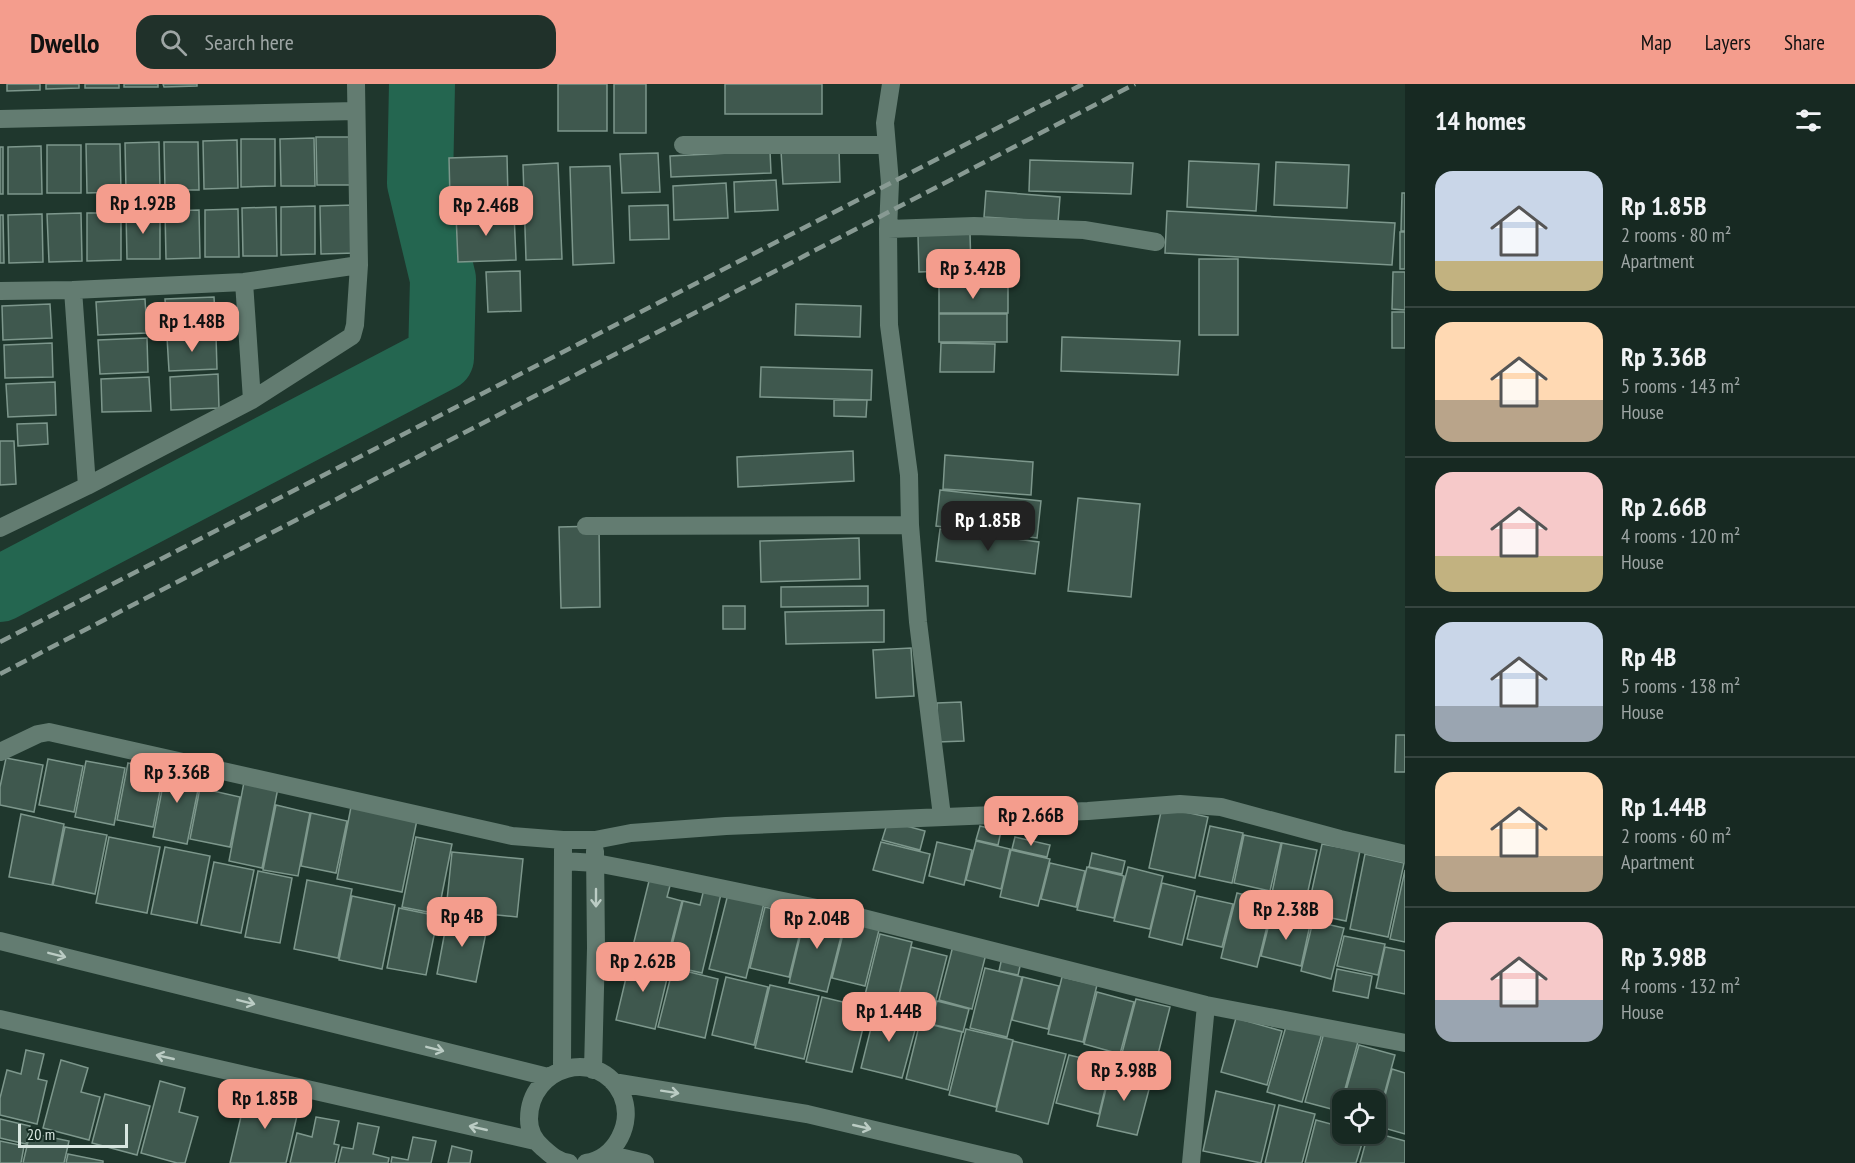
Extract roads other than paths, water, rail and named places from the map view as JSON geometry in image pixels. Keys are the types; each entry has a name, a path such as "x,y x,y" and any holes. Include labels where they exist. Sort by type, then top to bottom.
{"street":[{"path":"0,528 87,486 252,400 351,336 355,325 359,265 356,84"},
{"path":"891,84 885,123 890,183 889,325 909,475 910,525 918,622 942,816"},
{"path":"0,119 356,111"},
{"path":"683,145 886,145"},
{"path":"888,229 974,226 1084,230 1156,242"},
{"path":"0,291 244,282 359,265"},
{"path":"244,282 252,400"},
{"path":"73,290 87,486"},
{"path":"586,526 910,525"},
{"path":"0,752 38,734 49,732 512,836 563,840 595,840 631,833 695,828 1088,811 1180,804 1221,807 1405,854"},
{"path":"555,1073 563,840"},
{"path":"593,1070 596,948 595,840"},
{"path":"563,861 596,863 855,916 1206,1005 1405,1043"},
{"path":"0,940 555,1073"},
{"path":"1191,1163 1206,1005"},
{"path":"0,1019 535,1141 559,1161"},
{"path":"535,1141 529,1124 529,1106 536,1090 555,1073 578,1067 593,1070 613,1082 807,1114 1014,1163"},
{"path":"599,1159 618,1142 625,1127 626,1111 622,1095 613,1082"},
{"path":"599,1159 645,1163"}],"waterway":[{"path":"0,589 441,358 443,279 420,183 422,84"}],"railway":[{"path":"0,642 1083,84"},
{"path":"0,674 1135,84"}]}
